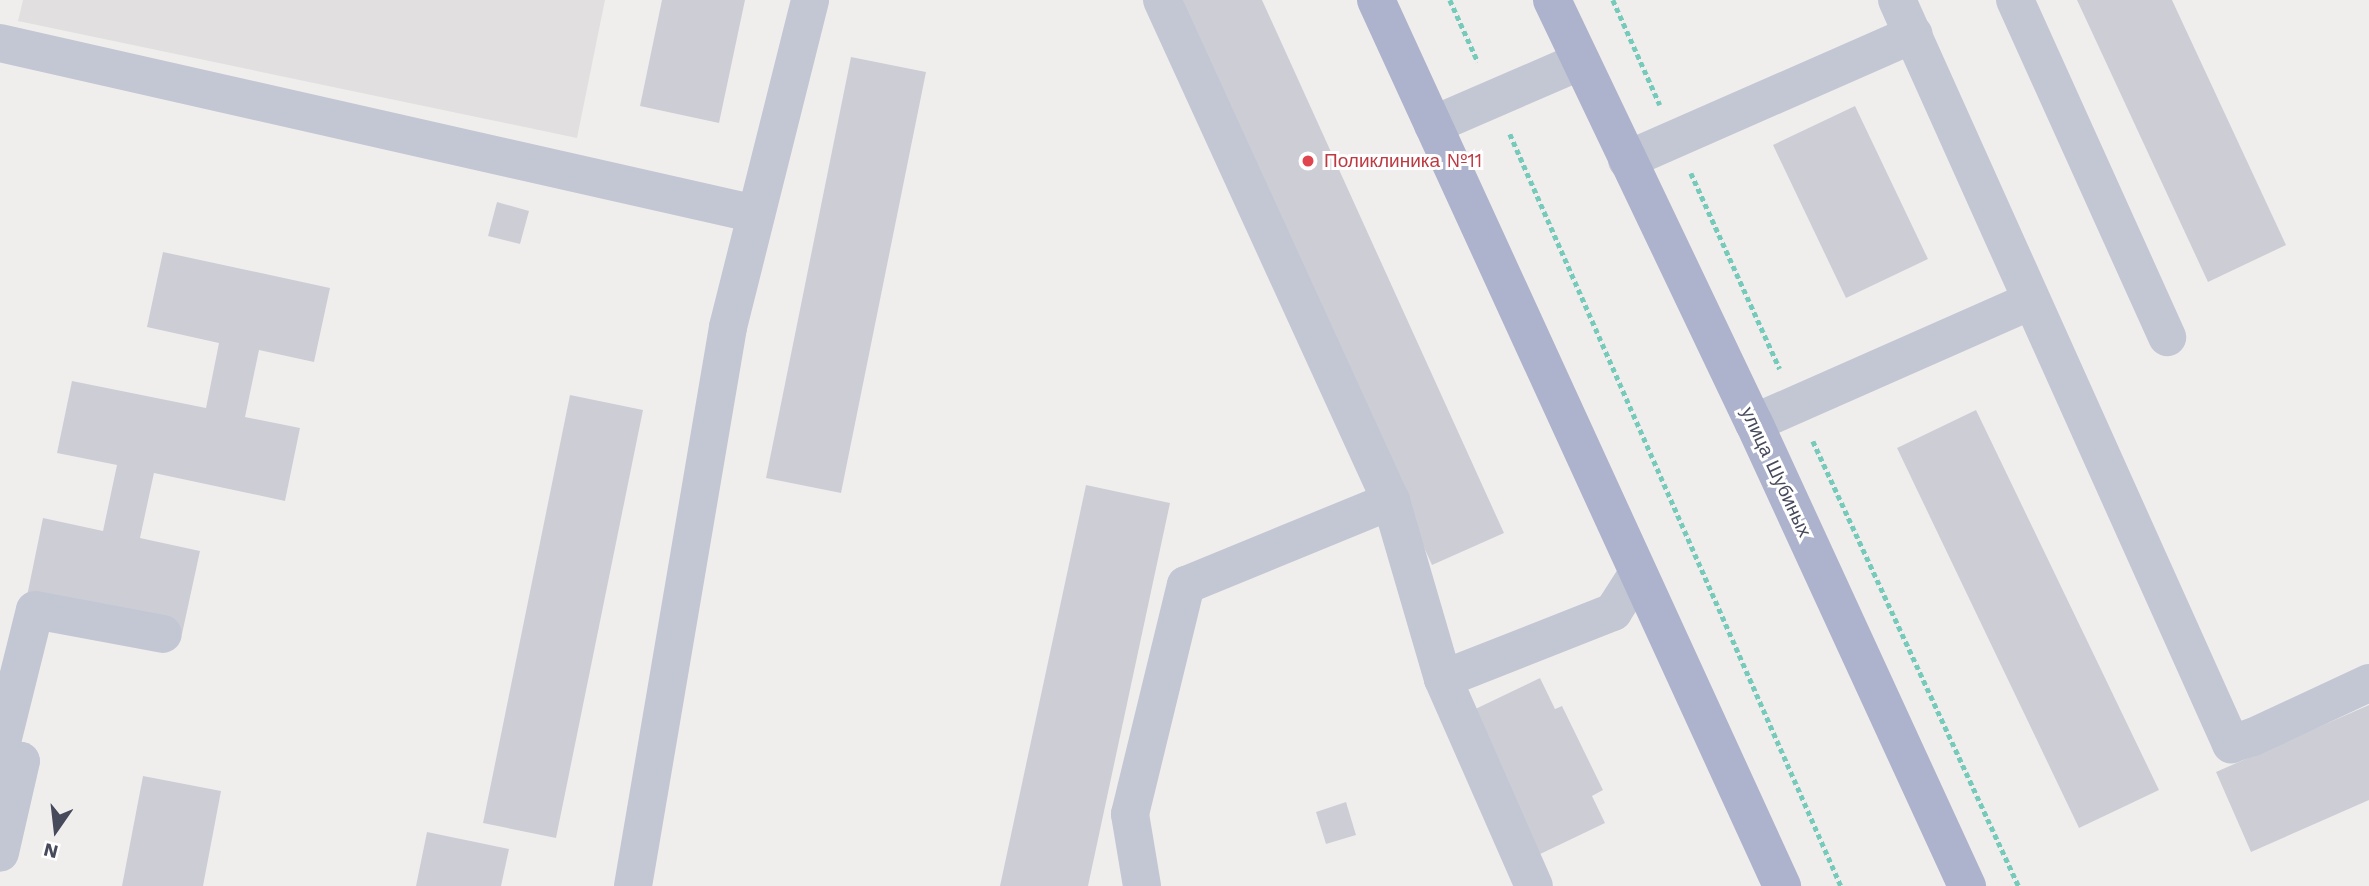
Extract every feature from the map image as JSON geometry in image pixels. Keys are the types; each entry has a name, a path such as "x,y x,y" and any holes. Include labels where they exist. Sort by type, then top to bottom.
{"main road":[{"path":"1376,0 1782,886"},
{"name":"улица Шубиных","path":"1552,0 1754,423 1967,886"}],"street":[{"path":"633,886 728,327 810,0"},
{"path":"1163,0 1391,501 1443,680 1534,886"},
{"path":"1897,0 2231,744 2253,737 2369,683"},
{"path":"2015,0 2167,337"},
{"path":"1627,160 1914,34"},
{"path":"0,43 756,214"},
{"path":"1433,125 1581,61"},
{"path":"1754,423 2031,301"},
{"path":"1142,886 1130,814 1186,585 1391,501"},
{"path":"1443,680 1613,612 1638,573"},
{"path":"0,750 35,610 163,634"},
{"path":"0,757 21,761 0,853"}],"path":[{"path":"1450,0 1841,886"}],"shaded area":[{"path":"23,0 605,0 577,138 18,21"}],"building":[{"path":"662,0 745,0 719,123 640,106"},
{"path":"1176,0 1262,0 1504,533 1432,565"},
{"path":"2077,0 2172,0 2286,245 2208,282"},
{"path":"851,57 926,72 841,493 766,478"},
{"path":"1855,106 1928,259 1846,298 1773,145"},
{"path":"497,202 529,211 520,244 488,236"},
{"path":"163,252 330,288 314,362 259,350 245,417 300,428 285,501 154,473 140,538 200,551 182,634 26,601 43,518 103,531 117,465 57,453 72,381 206,408 219,343 147,327"},
{"path":"570,395 643,410 556,838 483,823"},
{"path":"1976,410 2159,790 2079,828 1897,448"},
{"path":"1086,485 1170,503 1088,886 1000,886"},
{"path":"1540,678 1555,709 1562,706 1603,790 1592,796 1605,823 1536,856 1467,713"},
{"path":"2369,705 2369,800 2251,852 2216,772"},
{"path":"143,776 221,791 203,886 122,886"},
{"path":"1346,802 1356,835 1326,844 1316,812"},
{"path":"427,832 509,849 501,886 416,886"}],"place":[{"name":"Поликлиника №11","path":"1308,161"}]}
